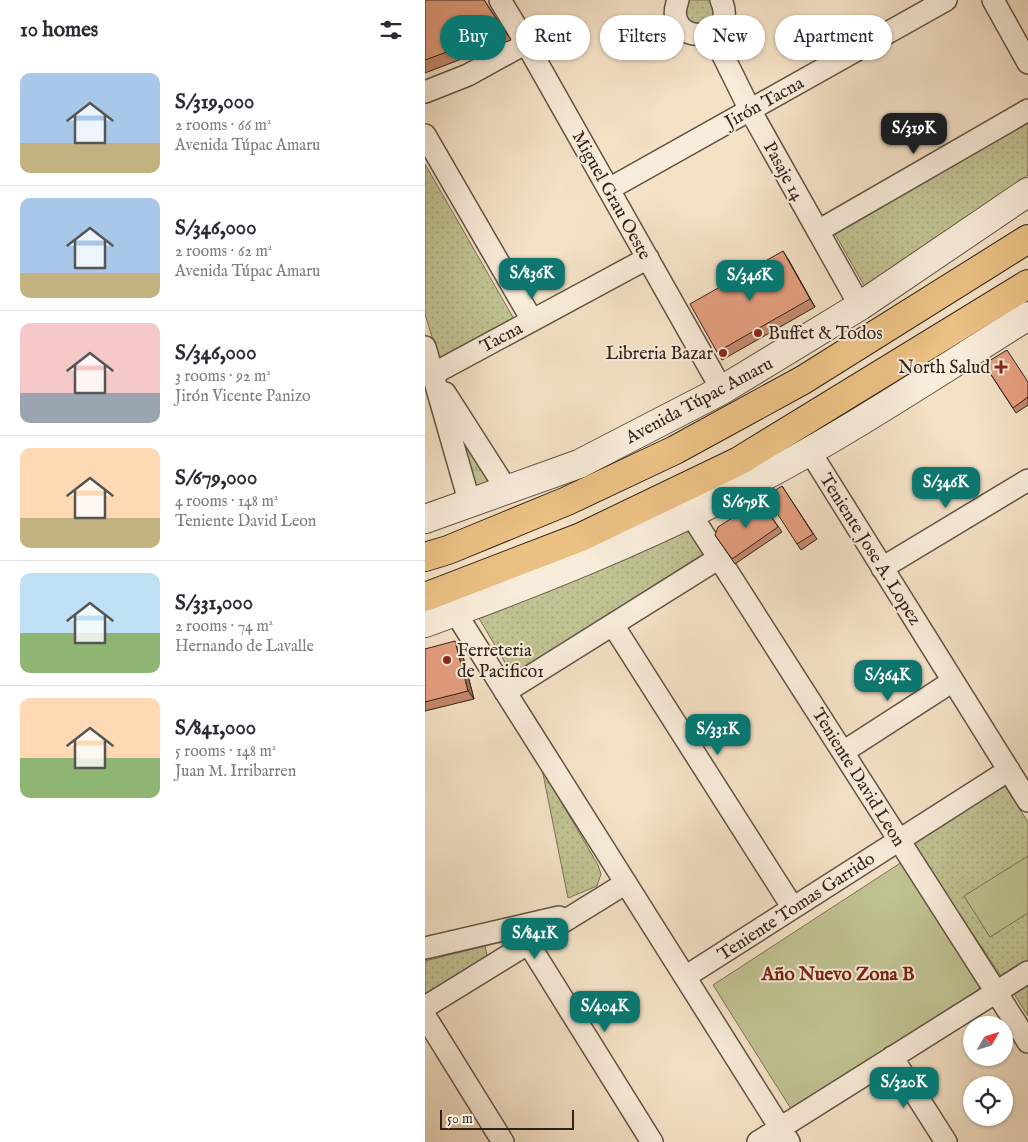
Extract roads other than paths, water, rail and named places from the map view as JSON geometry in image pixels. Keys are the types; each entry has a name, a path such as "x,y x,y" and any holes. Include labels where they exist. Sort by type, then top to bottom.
{"highway":[{"name":"Avenida Túpac Amaru","path":"425,557 449,550 567,501 675,450 803,380 1027,242"},
{"path":"425,597 581,537 739,461 1028,284"}],"street":[{"name":"Miguel Grau Oeste","path":"499,0 516,27"},
{"path":"678,0 675,14 682,29 694,35"},
{"path":"721,0 724,15"},
{"name":"Jirón Tacna","path":"609,189 946,0"},
{"path":"993,0 1028,63"},
{"path":"425,92 468,75 516,50"},
{"name":"Miguel Grau Oeste","path":"536,60 722,390"},
{"name":"Pasaje 14","path":"725,60 750,110 860,306"},
{"path":"818,231 1028,110"},
{"path":"425,135 531,320"},
{"name":"Avenida Túpac Amaru","path":"425,519 579,464 722,390 860,306 1028,192"},
{"name":"Tacna","path":"433,374 648,258"},
{"path":"425,623 638,538 742,488 929,379 1028,316"},
{"path":"425,347 470,504"},
{"path":"433,374 507,490"},
{"name":"Teniente Jose A. Lopez","path":"809,450 1028,801"},
{"path":"882,568 1028,480"},
{"name":"Teniente David Leon","path":"690,513 1028,1042"},
{"path":"505,692 719,558"},
{"path":"455,612 785,1135"},
{"path":"613,625 793,908"},
{"path":"843,752 953,682"},
{"name":"Teniente Tomas Garrido","path":"685,977 1009,770"},
{"path":"425,1007 626,883"},
{"path":"425,948 576,914"},
{"path":"528,943 652,1142"},
{"path":"757,1142 785,1135 892,1057 1028,972"},
{"path":"425,1016 503,1142"},
{"path":"892,1057 946,1142"}],"place":[{"name":"Buffet & Todos","path":"758,333"},
{"name":"Libreria Bazar","path":"723,353"},
{"name":"North Salud","path":"1001,367"},
{"name":"Ferreteria de Pacifico1","path":"447,660"}],"district":[{"name":"Año Nuevo Zona B","path":"838,973"}]}
